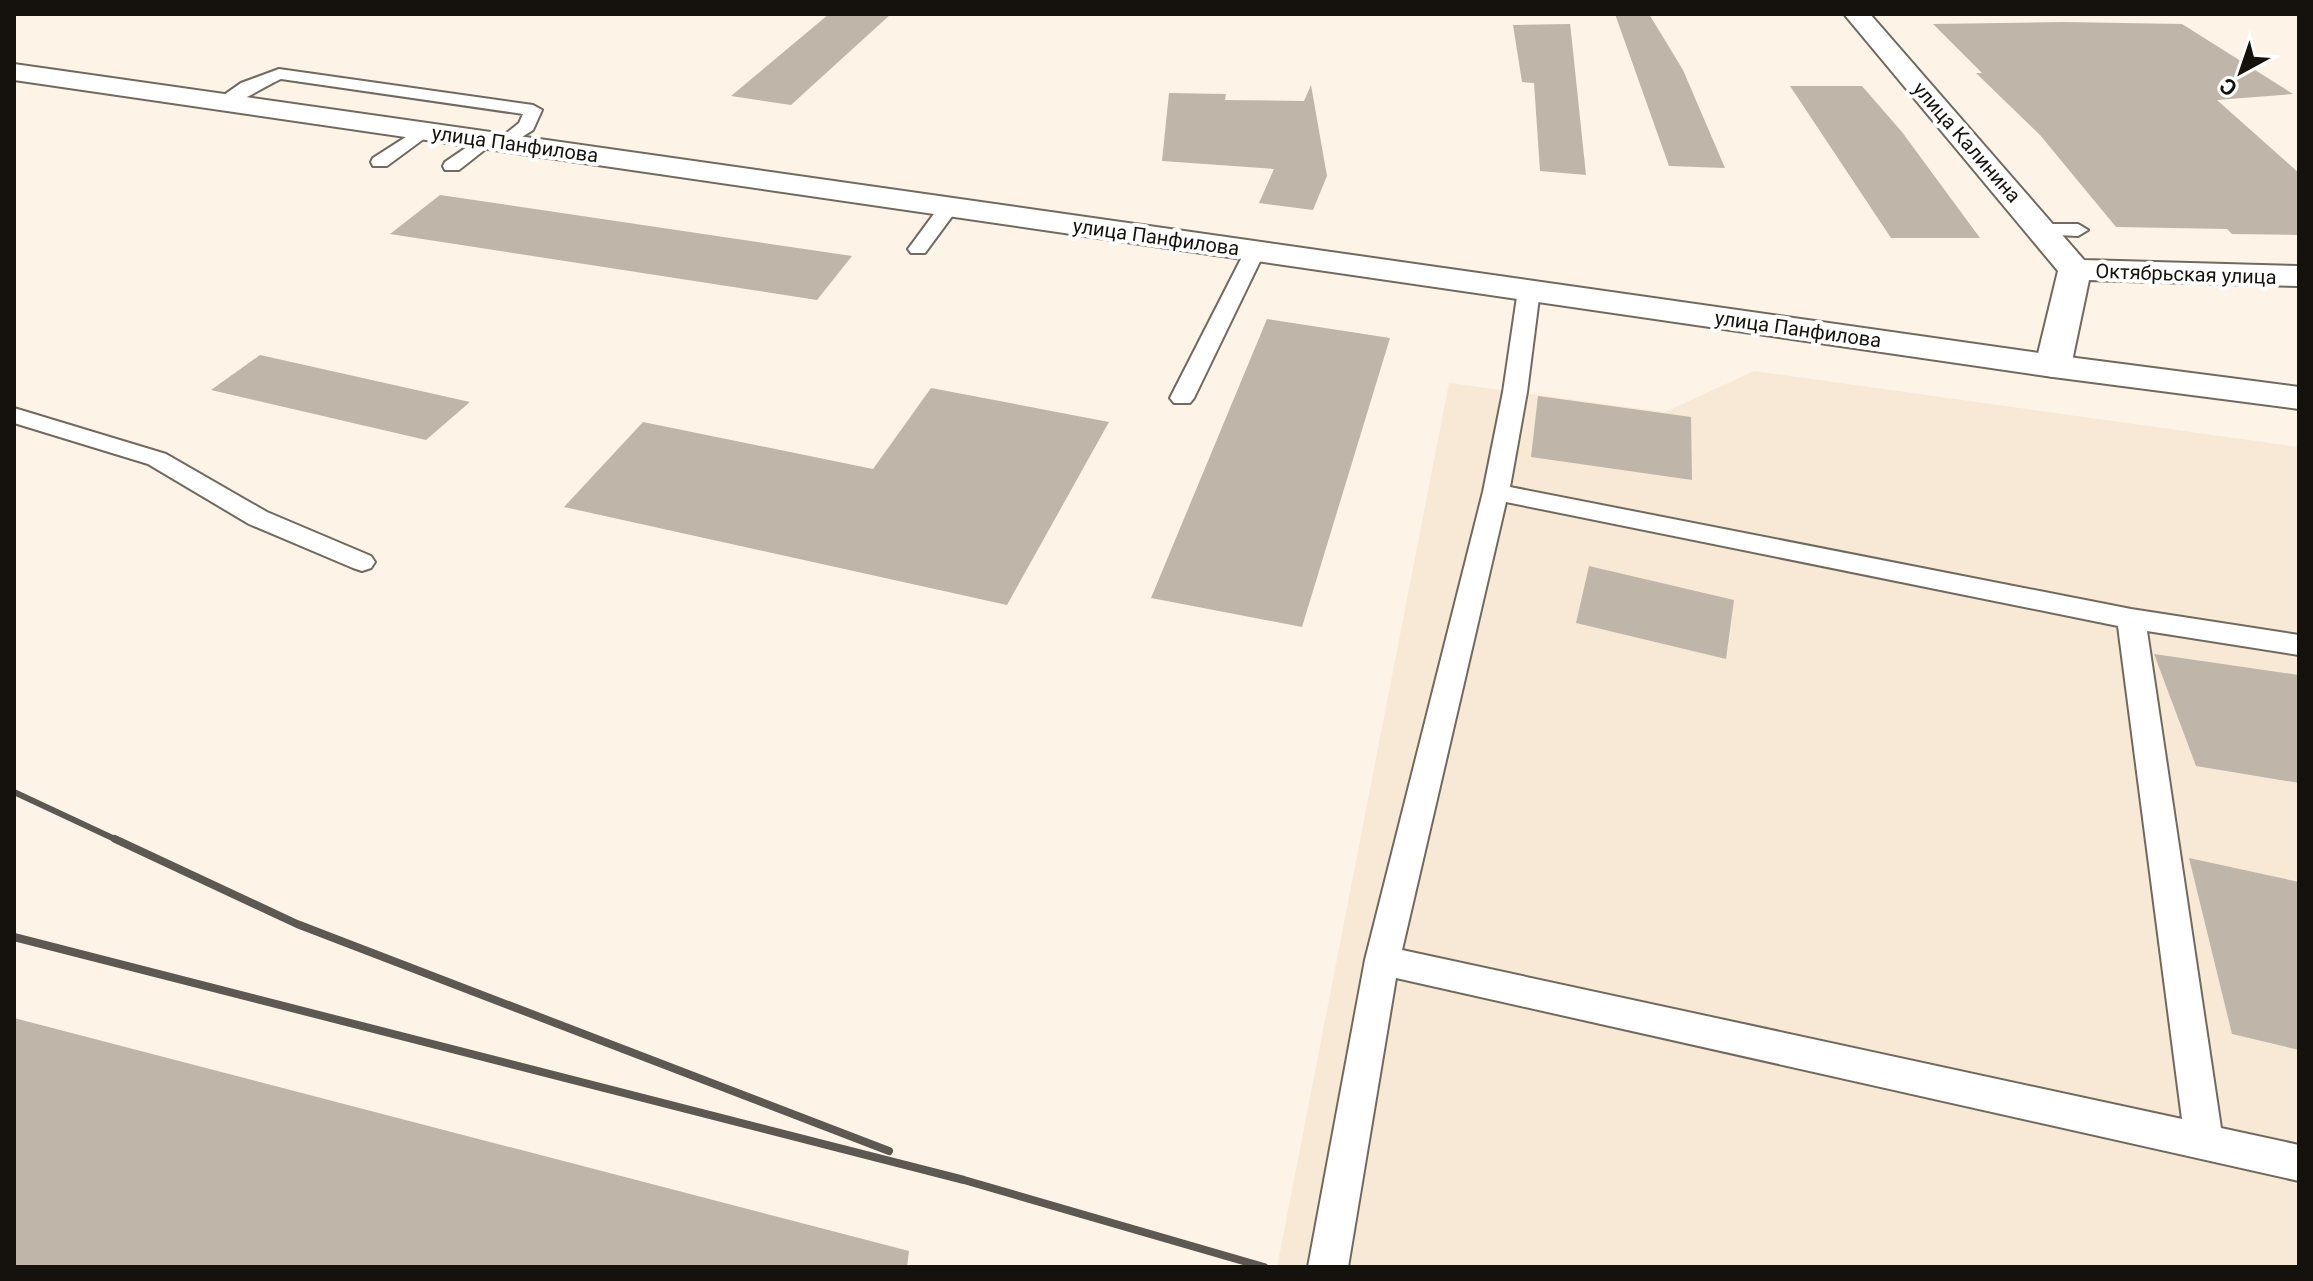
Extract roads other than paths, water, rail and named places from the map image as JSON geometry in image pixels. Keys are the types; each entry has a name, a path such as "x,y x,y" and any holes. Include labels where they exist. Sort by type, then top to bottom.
{"main road":[{"name":"улица Калинина","path":"1857,14 2075,270"},
{"name":"улица Панфилова","path":"14,72 2053,366 2299,398"},
{"name":"Октябрьская улица","path":"2053,366 2075,270 2299,276"}],"lane":[{"path":"223,102 247,87 279,74 533,110 527,126 452,166"},
{"path":"380,162 423,131"},
{"path":"918,249 949,207"},
{"path":"2042,230 2078,230"},
{"path":"1182,398 1255,251"},
{"path":"1328,1267 1382,960 1496,492 1515,392 1529,290"},
{"path":"14,415 157,459 258,518 362,562"},
{"path":"1496,492 2131,619 2299,645"},
{"path":"2131,619 2204,1143"},
{"path":"1382,960 2299,1163"}],"railway":[{"path":"14,792 119,841"},
{"path":"115,839 297,924 889,1151"},
{"path":"14,937 964,1180 1264,1267"}]}
